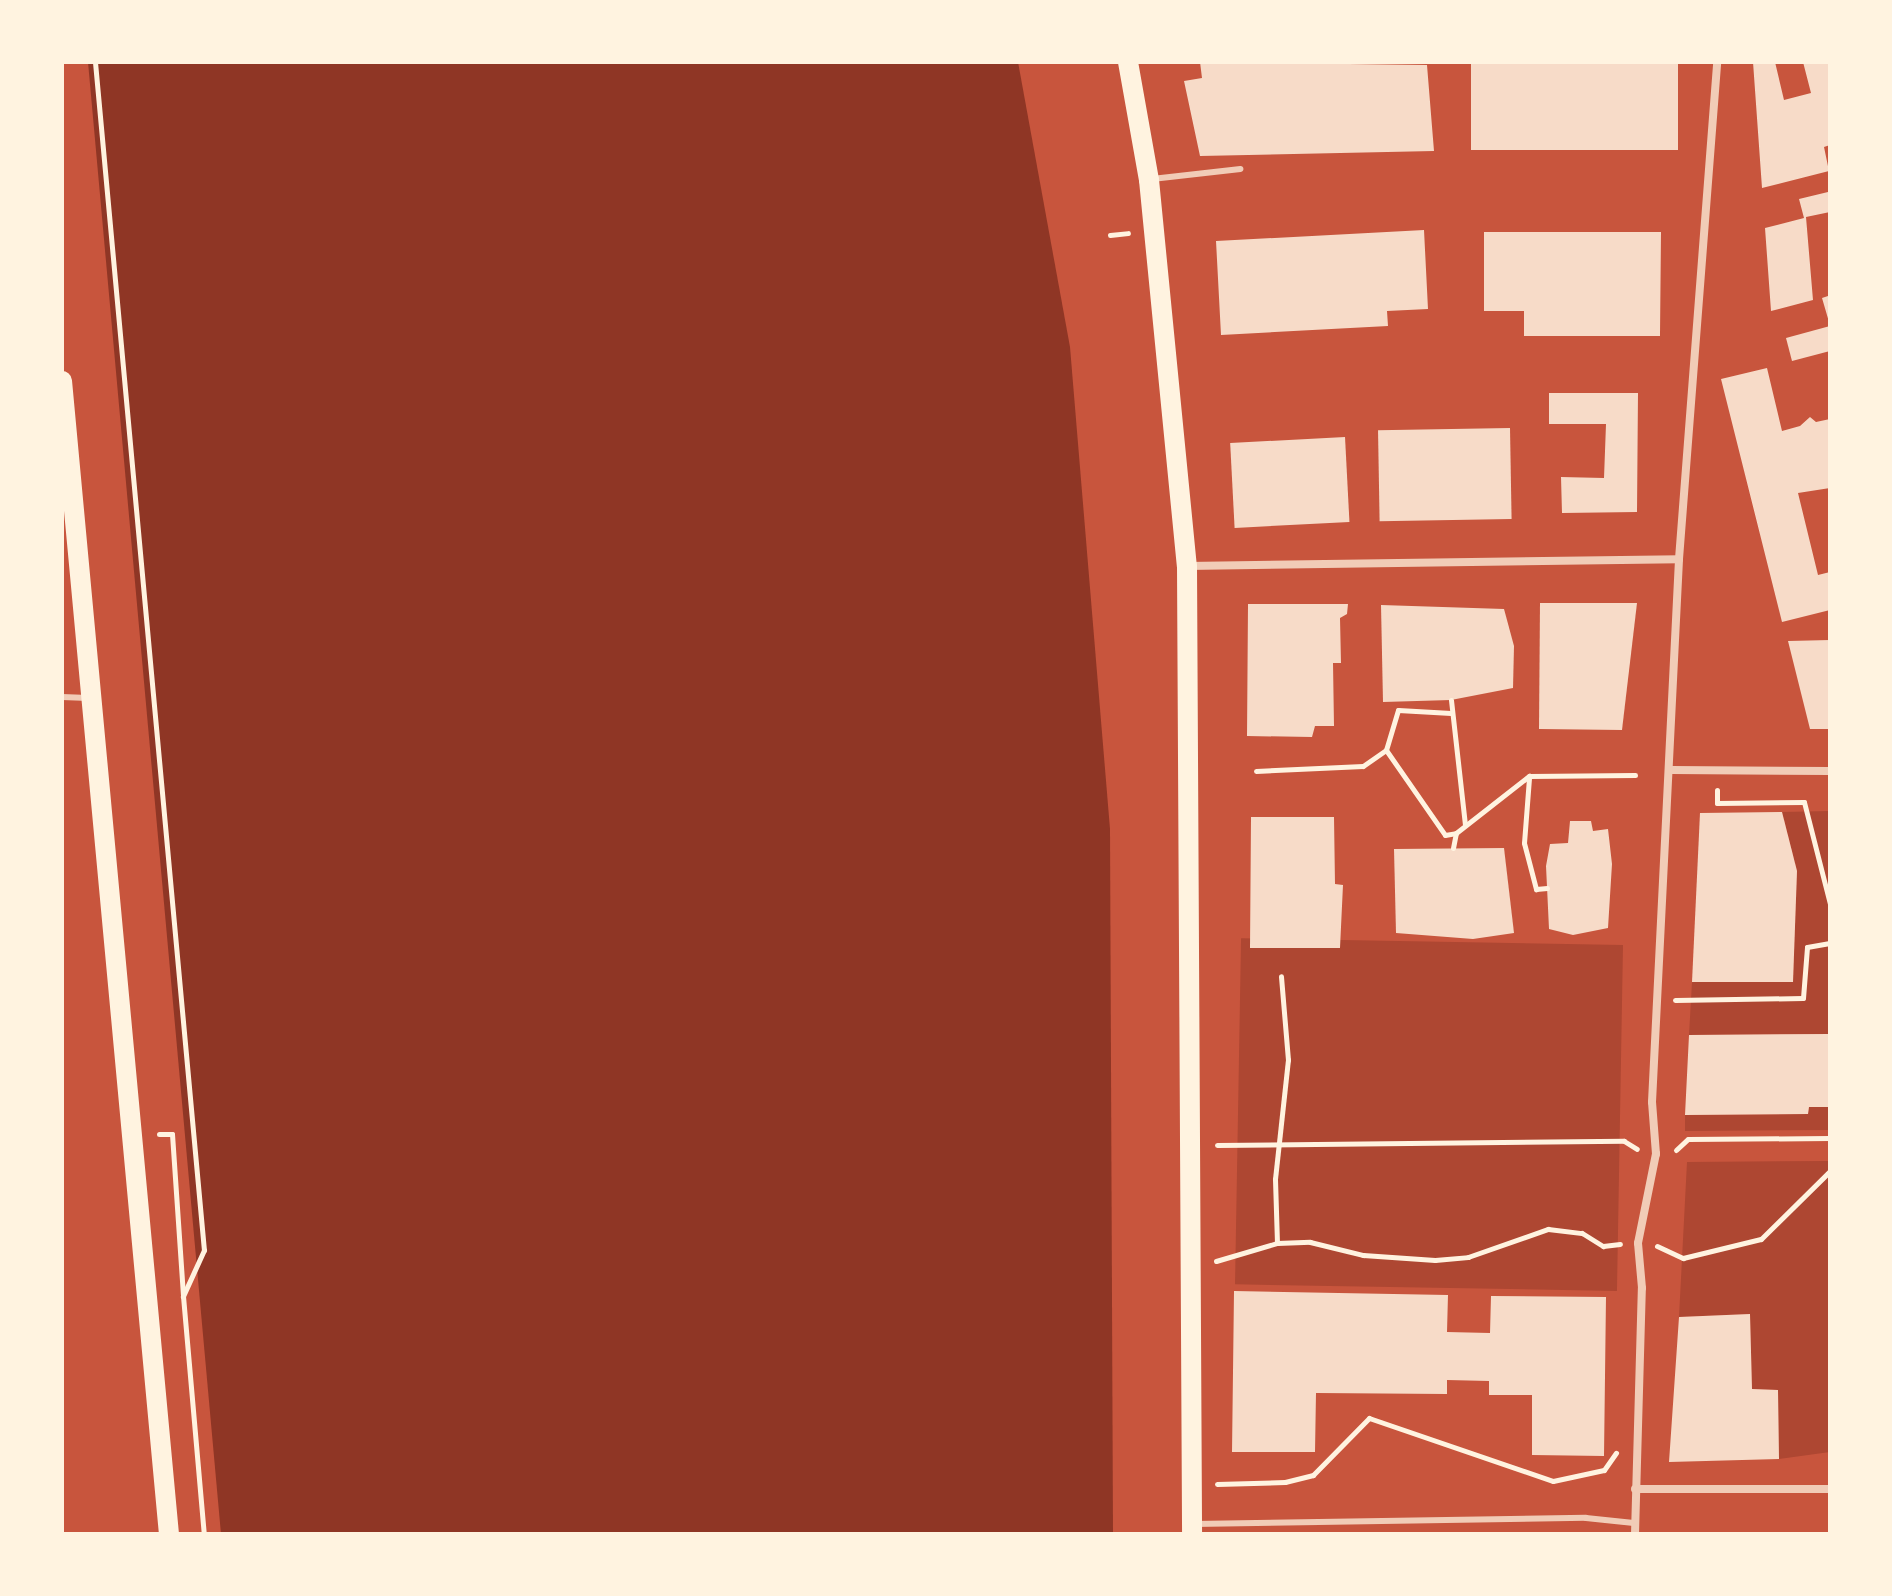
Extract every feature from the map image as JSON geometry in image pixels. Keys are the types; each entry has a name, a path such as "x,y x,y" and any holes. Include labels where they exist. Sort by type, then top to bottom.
{"main road":[{"path":"1128,62 1149,180 1187,566 1193,1529"},
{"path":"62,381 169,1534"}],"street":[{"path":"1635,1534 1638,1243 1656,1154 1652,1102 1660,1000 1679,559 1717,62"},
{"path":"1187,566 1679,559"},
{"path":"1671,770 1716,773 1830,771"},
{"path":"1635,1489 1830,1489"}],"lane":[{"path":"1149,180 1240,169"},
{"path":"62,697 92,698"},
{"path":"1193,1529 1586,1518 1634,1523"}],"path":[{"path":"95,62 204,1250 183,1296"},
{"path":"1110,235 1129,233"},
{"path":"1451,700 1465,825"},
{"path":"1256,771 1363,766 1386,750 1398,710 1451,713"},
{"path":"1386,750 1445,835 1456,833 1529,776 1635,775"},
{"path":"1716,773 1717,803 1804,802 1830,904"},
{"path":"1529,776 1524,843 1536,889 1547,888"},
{"path":"1453,848 1456,833"},
{"path":"1660,1000 1803,998 1807,947 1830,943"},
{"path":"1277,1243 1279,1145 1288,1060 1281,976"},
{"path":"131,1136 172,1134 204,1534"},
{"path":"1192,1145 1624,1141 1656,1154 1670,1155 1688,1139 1830,1138"},
{"path":"1193,1269 1277,1243 1310,1242 1363,1255 1435,1260 1468,1257 1548,1229 1582,1233 1603,1246 1638,1243 1683,1258 1761,1239 1830,1171"},
{"path":"1193,1484 1285,1482 1313,1475 1369,1418 1553,1481 1604,1470 1614,1453 1637,1453"}],"shaded area":[{"path":"88,62 1018,62 1070,347 1110,829 1113,1534 221,1534"},
{"path":"1830,811 1830,1034 1689,1035 1692,982 1793,981 1797,871 1782,812"},
{"path":"1241,938 1623,945 1617,1291 1235,1284"},
{"path":"1809,1107 1830,1107 1830,1130 1685,1131 1685,1115 1808,1114"},
{"path":"1830,1161 1830,1452 1779,1459 1778,1390 1752,1389 1750,1314 1679,1317 1687,1162"}],"building":[{"path":"1200,62 1427,65 1434,151 1200,156 1184,81 1202,78"},
{"path":"1471,62 1678,62 1678,150 1471,150"},
{"path":"1753,62 1775,62 1784,100 1811,93 1803,62 1830,62 1830,145 1824,147 1829,171 1762,188"},
{"path":"1828,192 1830,212 1806,217 1813,300 1771,311 1765,228 1804,218 1799,199"},
{"path":"1424,230 1428,309 1387,311 1388,326 1221,335 1216,241"},
{"path":"1484,232 1661,232 1660,336 1524,336 1524,311 1484,311"},
{"path":"1830,285 1829,322 1822,298 1828,296"},
{"path":"1830,326 1830,351 1792,361 1786,338"},
{"path":"1767,368 1782,431 1800,426 1810,417 1816,422 1830,419 1830,488 1798,493 1818,575 1830,572 1830,610 1782,622 1721,379"},
{"path":"1549,393 1638,393 1637,512 1562,513 1561,477 1604,478 1606,424 1549,424"},
{"path":"1510,428 1512,519 1380,521 1378,430"},
{"path":"1345,437 1349,522 1235,528 1230,443"},
{"path":"1540,603 1637,603 1622,730 1539,729"},
{"path":"1248,604 1348,604 1347,614 1340,618 1341,663 1333,663 1334,726 1315,726 1312,737 1247,736"},
{"path":"1381,605 1504,609 1514,646 1513,688 1451,700 1383,702"},
{"path":"1830,640 1830,729 1810,729 1788,641"},
{"path":"1782,812 1797,871 1793,982 1692,982 1700,813"},
{"path":"1251,817 1334,817 1335,884 1343,885 1340,948 1250,948"},
{"path":"1570,821 1591,821 1593,831 1608,829 1612,864 1608,928 1573,935 1549,929 1546,866 1550,844 1568,843"},
{"path":"1504,848 1514,933 1473,939 1396,933 1394,849"},
{"path":"1830,1034 1830,1107 1809,1107 1808,1114 1685,1115 1689,1035"},
{"path":"1234,1291 1448,1295 1447,1332 1490,1333 1491,1296 1606,1297 1604,1456 1532,1455 1532,1395 1489,1395 1489,1381 1447,1380 1447,1394 1316,1393 1315,1452 1232,1452"},
{"path":"1750,1314 1752,1389 1778,1390 1779,1459 1669,1462 1679,1317"}]}
